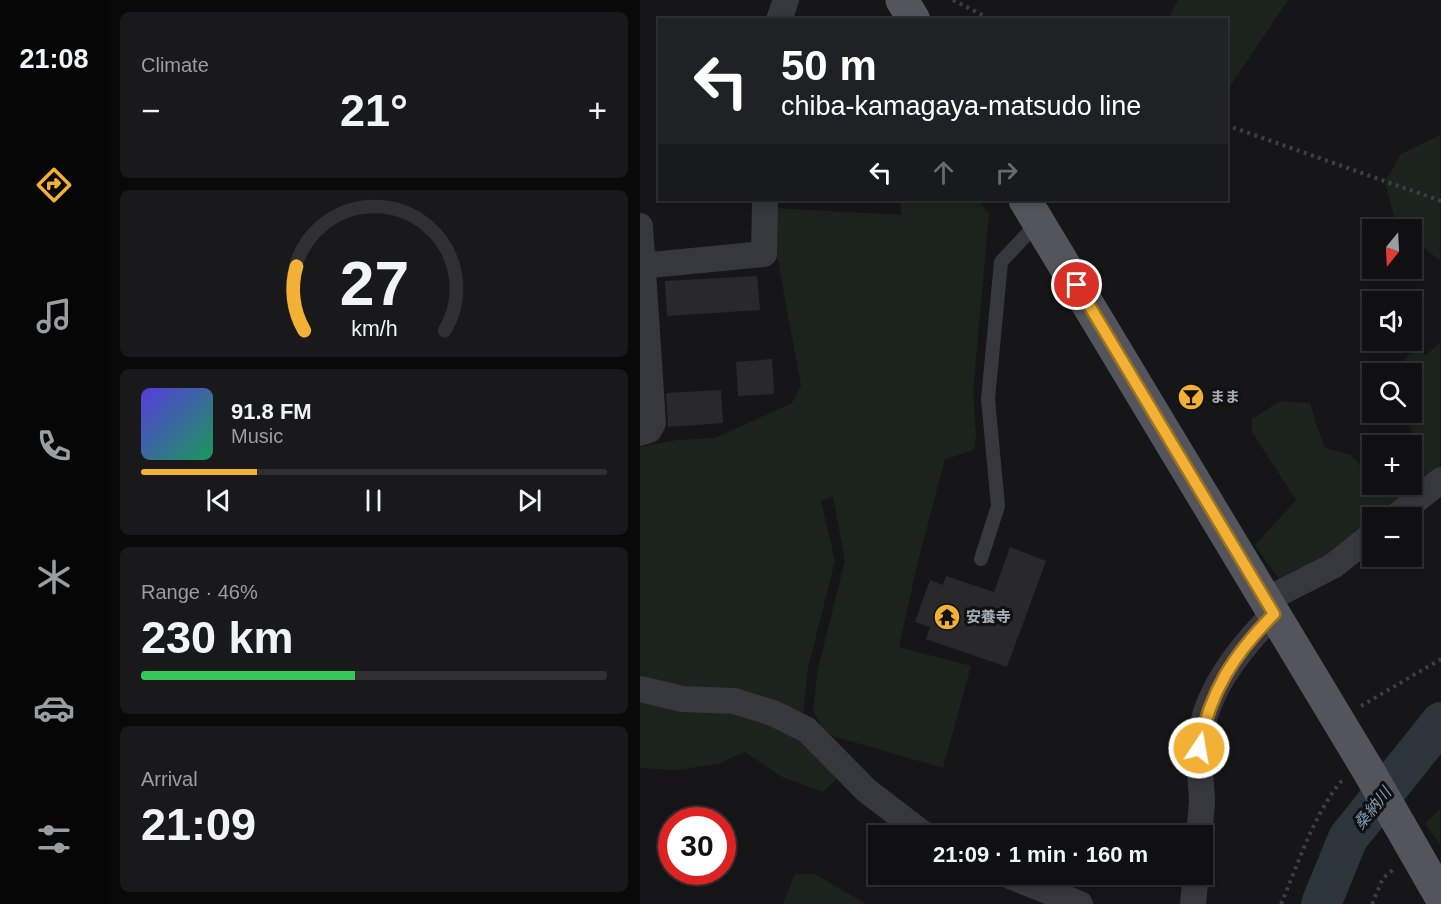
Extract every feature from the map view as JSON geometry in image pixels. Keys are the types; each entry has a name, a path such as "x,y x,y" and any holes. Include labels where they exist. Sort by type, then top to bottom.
{"main road":[{"path":"902,0 913,18"},
{"path":"1033,213 1339,722 1356,774 1403,830 1441,897"}],"street":[{"path":"780,18 786,0"},
{"path":"641,266 764,254 765,201"},
{"path":"640,226 653,423 649,430 640,433"},
{"path":"1408,507 1441,480"},
{"path":"1200,825 1202,804 1199,748 1204,722 1221,679 1270,607 1333,566 1362,543"},
{"path":"640,689 682,699 734,701 773,713 807,730 866,790 912,825"},
{"path":"1032,885 1080,904"},
{"path":"1193,904 1195,885"}],"lane":[{"path":"981,559 998,506 988,399 1001,262 1030,231 1033,213"}],"path":[{"path":"953,0 988,18"},
{"path":"1228,126 1441,201"},
{"path":"1339,722 1355,710 1441,659"},
{"path":"1281,904 1292,873 1331,794 1356,774"}],"shaded area":[{"path":"1178,0 1288,0 1228,90 1228,18 1169,18"},
{"path":"1440,135 1440,260 1422,247 1422,219 1397,219 1394,216 1385,182 1401,154"},
{"path":"901,201 979,201 989,214 973,392 976,434 974,450 945,459 917,565 899,647 971,666 943,768 826,734 813,711 818,669 845,561 833,496 821,501 835,561 808,668 803,715 640,685 640,447 677,440 715,438 792,403 801,386 775,245 775,208 901,215"},
{"path":"1440,343 1440,472 1422,486 1422,435 1413,435 1410,423 1422,423 1422,363 1401,363 1413,351 1420,351 1426,355"},
{"path":"1280,401 1310,403 1325,448 1351,455 1361,466 1362,495 1411,495 1396,507 1362,507 1362,535 1329,562 1281,582 1255,545 1296,500 1252,432 1252,419"},
{"path":"640,694 732,707 801,731 837,779 823,792 782,777 745,752 718,764 676,770 640,768"},
{"path":"1440,809 1440,845 1425,823"},
{"path":"795,874 815,874 866,904 783,904"}],"building":[{"path":"757,276 760,310 667,316 665,281"},
{"path":"772,359 774,394 738,396 736,362"},
{"path":"721,390 723,423 668,427 666,393"},
{"path":"1010,547 1046,561 1007,667 926,639 930,627 915,622 930,580 943,585 946,576 994,592"}],"waterway":[{"name":"桑納川","path":"1321,904 1348,838 1441,722"}],"place":[{"name":"まま","path":"1191,397"},
{"name":"安養寺","path":"947,617"}],"route":[{"path":"1077,285 1274,614 1236,657 1221,679 1204,722 1199,748"}]}
